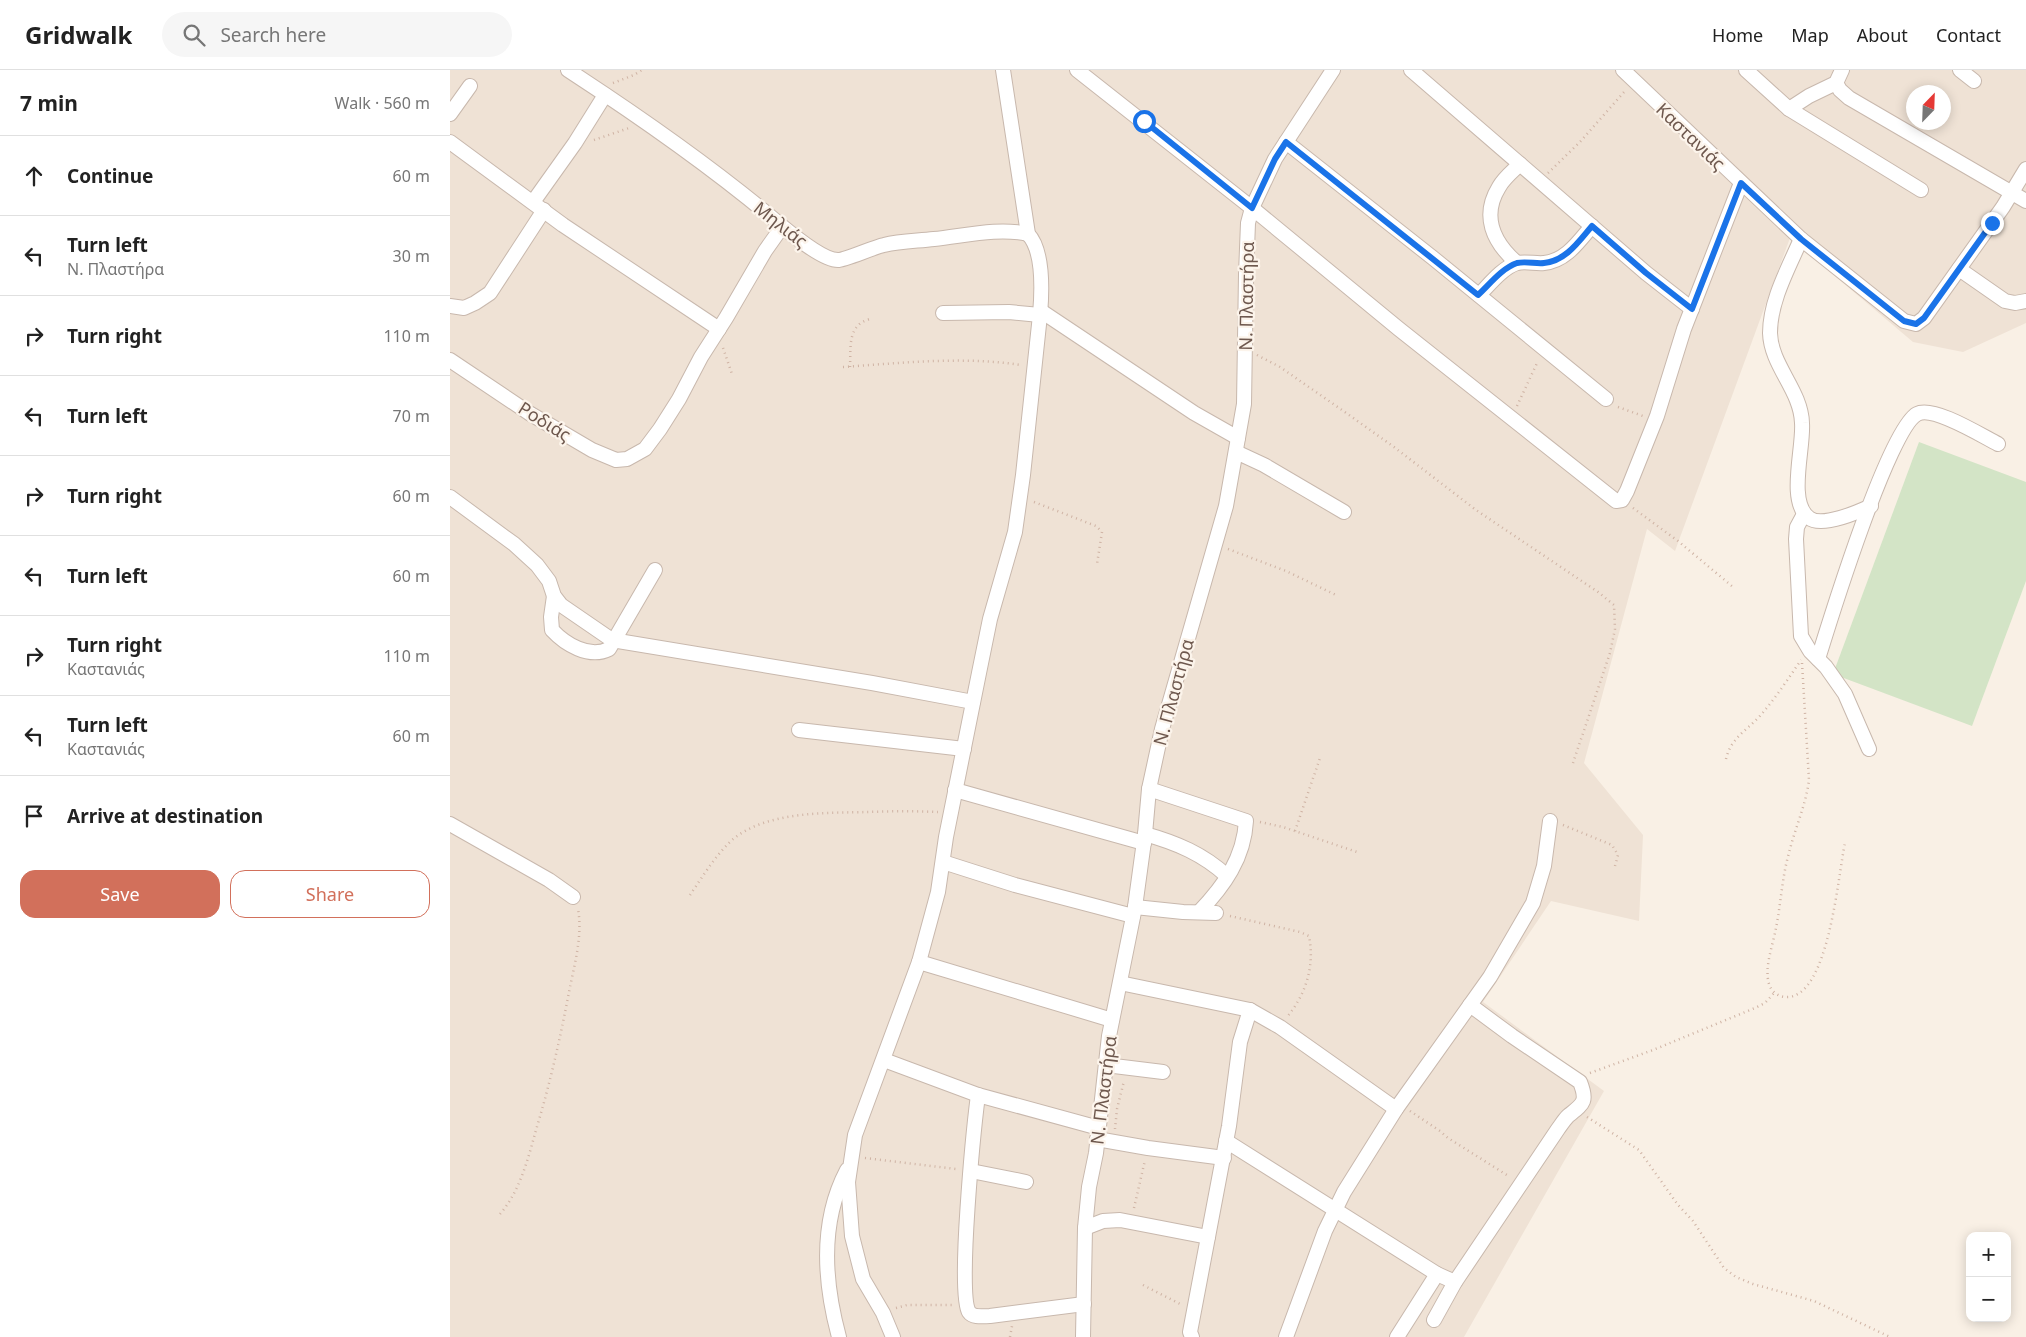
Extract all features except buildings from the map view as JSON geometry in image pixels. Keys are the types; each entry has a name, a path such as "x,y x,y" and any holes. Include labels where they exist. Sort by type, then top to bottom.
{"street":[{"name":"Μηλιάς","path":"568,70 644,122 760,208 782,227 830,259 839,260 888,244 991,232 1019,232 1028,234"},
{"path":"893,1337 883,1313 863,1279 856,1259 852,1236 848,1182 850,1160 856,1135 919,962 938,892 955,790 990,619 1015,532 1021,496 1042,292 1034,241 1028,234 1003,70"},
{"path":"1077,70 1252,208 1399,329 1616,501 1622,500 1655,420 1692,309 1741,183"},
{"name":"Ν. Πλαστήρα","path":"1083,1337 1085,1228 1089,1187 1098,1134 1112,1020 1134,911 1145,838 1149,789 1162,729 1226,506 1244,404 1248,223 1252,208 1275,159 1333,70"},
{"path":"1412,70 1646,273 1692,309"},
{"path":"1746,70 1789,109 1921,190"},
{"path":"1789,109 1809,96 1836,83 1842,70"},
{"path":"1960,70 1974,81"},
{"name":"Καστανιάς","path":"1628,75 1801,239 1904,321 1916,324 1924,318 1959,269 2026,169"},
{"path":"1836,83 1840,90 1849,98 2026,201"},
{"path":"450,114 470,86"},
{"path":"450,306 464,308 475,304 490,293 575,143 601,92"},
{"path":"450,142 539,206 719,329 765,251 782,227"},
{"path":"1286,142 1606,399"},
{"path":"1517,264 1507,254 1498,240 1491,225 1489,214 1492,200 1500,185 1520,164"},
{"path":"1478,295 1504,271 1517,264 1546,263 1558,259 1571,250 1592,226"},
{"path":"1801,239 1778,292 1771,318 1770,335 1775,353 1797,399 1802,422 1797,490 1800,506 1804,514 1812,520 1821,522 1844,517 1871,506"},
{"path":"1959,269 2005,300 2015,303 2026,301"},
{"path":"943,313 1040,313 1194,413 1238,438"},
{"name":"Ροδιάς","path":"450,360 529,413 605,457 616,460 627,459 645,449 680,399 701,357 719,329"},
{"path":"1818,659 1837,597 1886,463 1907,425 1917,414 1924,412 1939,414 1998,444"},
{"path":"1236,452 1264,465 1344,512"},
{"path":"450,497 514,544 537,565 550,581 554,596 561,605 612,640 872,683 973,702"},
{"path":"1804,514 1797,527 1796,539 1801,636 1810,651 1844,694 1869,749"},
{"path":"554,596 550,617 552,630 560,639 572,647 590,651 604,651 609,649 612,640 655,570"},
{"path":"799,730 964,749"},
{"path":"1149,789 1246,821 1241,852 1212,898 1199,912"},
{"path":"955,790 1191,850 1214,864 1227,876"},
{"path":"1286,1337 1335,1209 1396,1109 1490,977 1533,903 1544,866 1550,821"},
{"path":"450,824 550,880 573,897"},
{"path":"943,862 1016,885 1134,911 1216,913"},
{"path":"919,962 1112,1020"},
{"path":"1120,983 1250,1010 1280,1026 1396,1109"},
{"path":"1434,1320 1455,1282 1567,1117 1578,1110 1584,1100 1584,1091 1580,1082 1470,1005"},
{"path":"1192,1337 1190,1332 1224,1158 1240,1042 1250,1010"},
{"path":"884,1060 978,1095 1098,1134 1114,1143 1224,1158"},
{"path":"1106,1065 1163,1072"},
{"path":"978,1095 971,1171 965,1286 966,1306 971,1314 979,1316 1084,1304"},
{"path":"1226,1141 1437,1274 1455,1282"},
{"path":"839,1337 827,1268 827,1247 834,1201 850,1160"},
{"path":"971,1171 1026,1182"},
{"path":"1085,1228 1103,1221 1120,1220 1208,1237"},
{"path":"1398,1337 1437,1274"}],"path":[{"path":"601,92 642,70"},
{"path":"1540,180 1580,142 1623,95 1628,75"},
{"path":"575,143 603,138 644,122"},
{"path":"850,367 851,340 855,327 861,321 870,319"},
{"path":"719,329 724,352 732,374"},
{"path":"1246,349 1280,367 1342,410 1476,510 1598,592 1614,605 1616,614 1615,629 1610,653 1573,763"},
{"path":"1511,418 1544,349"},
{"path":"843,367 947,361 988,361 1035,367"},
{"path":"1606,399 1616,406 1655,420"},
{"path":"1021,496 1096,526 1102,532 1097,564"},
{"path":"1622,500 1678,541 1733,587"},
{"path":"1215,545 1246,554 1286,570 1336,595"},
{"path":"1726,759 1728,750 1734,740 1759,717 1802,659 1809,780 1807,794 1788,855 1768,978 1774,993 1783,998 1794,997 1806,989 1815,975 1835,907 1845,843"},
{"path":"1295,831 1320,758"},
{"path":"690,895 714,858 733,839 759,824 796,816 834,812 913,811 951,813"},
{"path":"1246,821 1257,821 1295,831 1360,853"},
{"path":"1550,821 1568,826 1612,845 1618,855 1615,866"},
{"path":"500,1214 509,1203 529,1156 562,1035 579,935 580,919 573,897"},
{"path":"1216,913 1248,919 1309,936 1312,948 1306,988 1297,1005 1280,1026"},
{"path":"1575,1079 1653,1050 1755,1008 1765,1003 1774,993"},
{"path":"1114,1143 1117,1109 1129,1068"},
{"path":"1396,1109 1410,1111 1448,1138 1522,1184"},
{"path":"1578,1110 1639,1150 1678,1205 1693,1221 1724,1268 1736,1277 1753,1284 1814,1301 1890,1337"},
{"path":"1132,1222 1135,1200 1148,1148"},
{"path":"850,1160 971,1171"},
{"path":"1143,1285 1195,1312"},
{"path":"883,1313 907,1305 966,1306"}],"shaded area":[{"path":"450,70 2026,70 2026,323 1963,352 1913,342 1790,238 1675,551 1647,529 1584,763 1643,835 1639,921 1551,901 1483,1002 1604,1091 1464,1337 450,1337"}],"green space":[{"path":"1919,442 2026,482 2026,581 1972,726 1833,674"}],"route":[{"path":"1144,121 1252,208 1275,159 1286,142 1478,295 1504,271 1517,264 1546,263 1558,259 1571,250 1592,226 1646,273 1692,309 1741,183 1801,239 1904,321 1916,324 1924,318 1992,223"}]}
